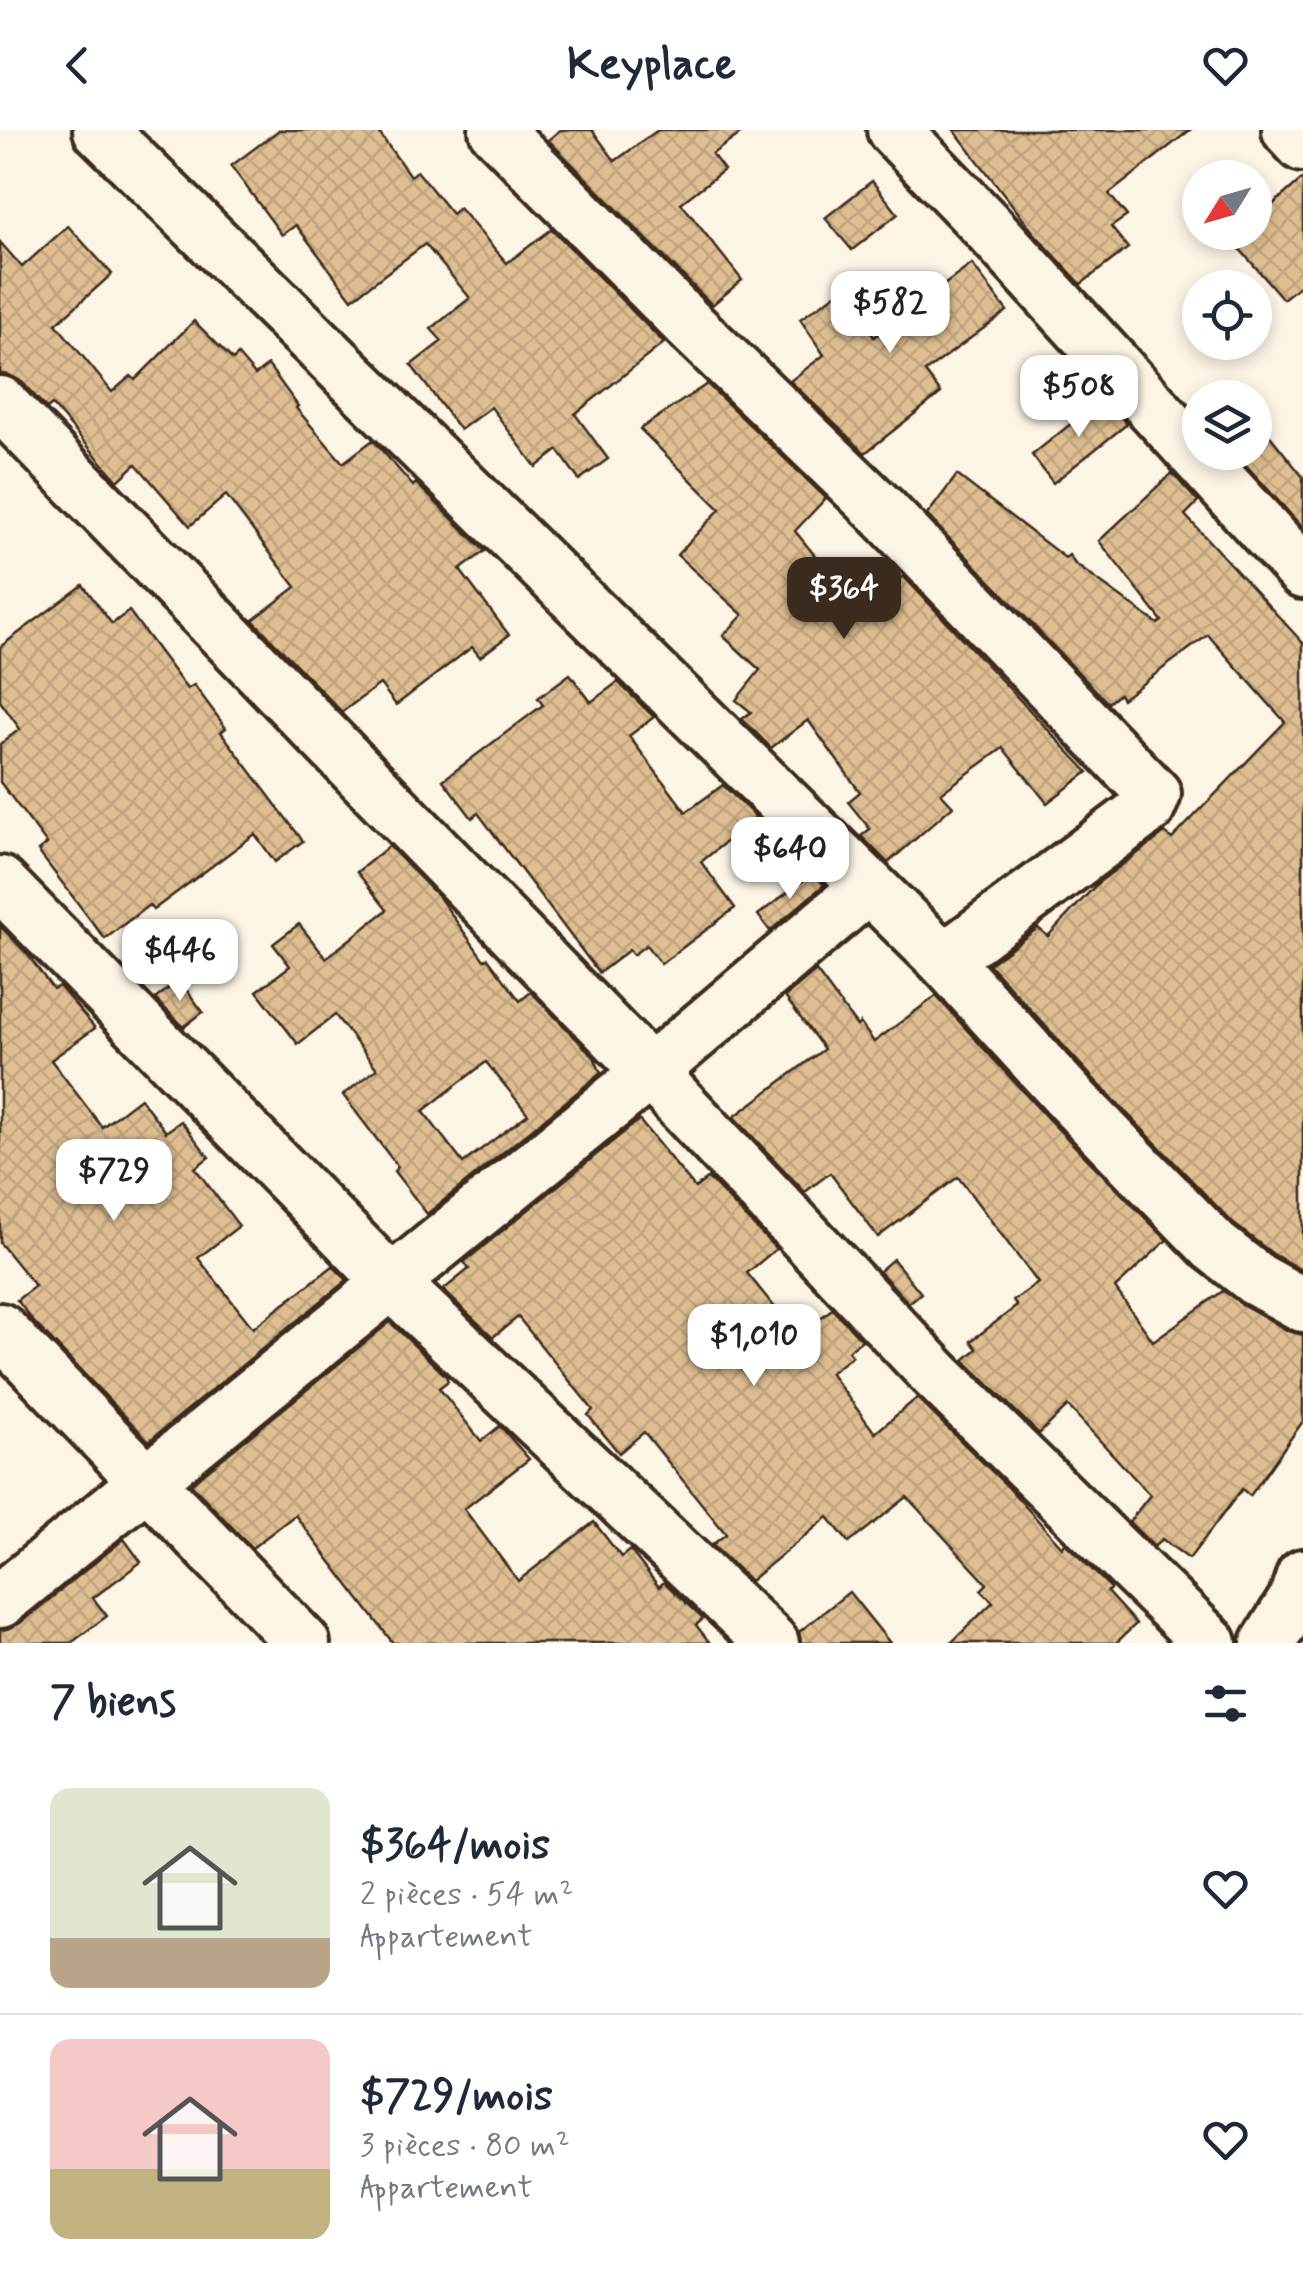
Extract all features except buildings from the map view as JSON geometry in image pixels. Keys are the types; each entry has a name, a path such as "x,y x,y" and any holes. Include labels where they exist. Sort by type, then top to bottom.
{"street":[{"path":"100,130 944,960 1071,1099 1214,1246 1256,1279 1303,1304"},
{"path":"496,130 688,324 881,510 1154,794 1148,808 944,960"},
{"path":"894,130 988,226 1303,572"},
{"path":"1289,130 1303,146"},
{"path":"0,403 650,1072 936,1374 1210,1643"},
{"path":"0,883 392,1282 772,1643"},
{"path":"0,1601 650,1072 868,887"},
{"path":"0,1330 302,1643"}]}
